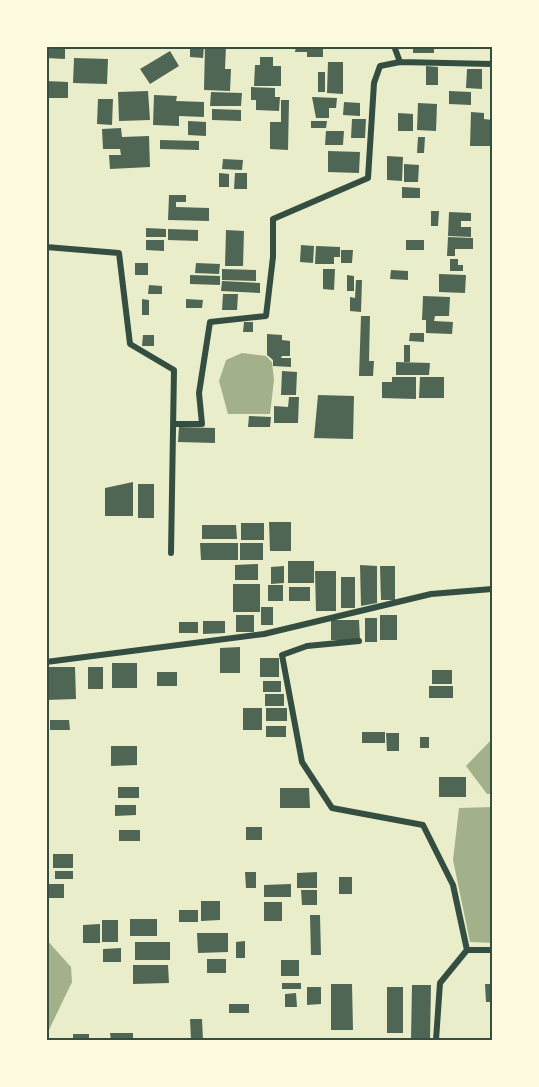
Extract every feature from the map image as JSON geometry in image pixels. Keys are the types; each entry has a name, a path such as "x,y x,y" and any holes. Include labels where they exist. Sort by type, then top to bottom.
{"street":[{"path":"394,46 400,62"},
{"path":"173,424 201,424 199,393 210,322 266,316 273,257 273,219 368,178 374,83 380,66 400,62 492,64"},
{"path":"46,247 119,253 130,344 174,370 171,553"},
{"path":"46,662 264,634 431,594 492,589"},
{"path":"359,641 307,646 282,655 302,762 332,808 423,825 453,885 467,950"},
{"path":"467,950 492,950"},
{"path":"436,1041 440,983 467,950"}],"shaded area":[{"path":"242,353 266,356 272,362 274,380 270,414 228,414 219,381 226,360"},
{"path":"492,739 492,794 487,794 466,766"},
{"path":"492,807 492,943 470,942 453,860 459,808"},
{"path":"46,939 71,967 72,982 47,1034"}],"building":[{"path":"46,46 65,46 65,59 46,58"},
{"path":"190,46 204,46 203,58 190,57"},
{"path":"205,46 226,46 225,69 231,69 230,91 204,90"},
{"path":"296,46 323,46 323,57 307,57 307,52 295,52"},
{"path":"413,46 434,46 434,53 413,53"},
{"path":"170,51 179,66 150,84 140,69"},
{"path":"260,57 273,57 273,66 281,66 281,86 254,86 255,65 260,65"},
{"path":"74,58 108,59 107,84 73,83"},
{"path":"328,62 343,62 343,94 327,93"},
{"path":"426,66 438,67 438,85 426,85"},
{"path":"467,69 482,69 482,89 466,88"},
{"path":"318,72 325,72 325,92 318,92"},
{"path":"46,81 68,82 68,98 46,98"},
{"path":"251,87 275,88 275,97 280,97 279,111 256,110 256,100 251,100"},
{"path":"148,91 150,120 119,121 118,92"},
{"path":"449,91 471,92 471,105 449,104"},
{"path":"211,92 242,93 241,106 210,106"},
{"path":"154,95 177,96 176,101 204,102 204,117 179,116 179,126 153,125"},
{"path":"312,97 337,98 336,108 329,108 329,118 316,118"},
{"path":"98,99 113,99 112,125 97,124"},
{"path":"281,100 289,100 288,150 270,149 270,122 281,122"},
{"path":"344,102 360,103 360,116 343,115"},
{"path":"418,103 437,104 436,131 417,130"},
{"path":"212,109 241,110 241,121 212,120"},
{"path":"471,112 484,113 484,119 492,120 492,146 470,146"},
{"path":"398,113 413,114 413,131 398,131"},
{"path":"352,119 366,119 365,138 351,138"},
{"path":"188,121 206,122 206,136 188,135"},
{"path":"311,121 327,121 326,128 311,128"},
{"path":"121,128 122,137 149,136 150,167 110,169 109,155 121,155 120,149 103,149 102,129"},
{"path":"326,131 344,131 343,145 325,145"},
{"path":"418,137 425,137 424,153 417,153"},
{"path":"160,140 199,141 199,150 160,149"},
{"path":"328,151 360,152 359,173 328,172"},
{"path":"387,156 403,157 402,181 387,180"},
{"path":"223,159 243,160 242,170 222,169"},
{"path":"404,164 419,165 418,182 404,182"},
{"path":"219,173 229,174 229,187 219,187"},
{"path":"235,173 247,173 247,189 234,189"},
{"path":"402,187 420,188 420,198 402,198"},
{"path":"169,195 186,195 186,202 176,202 176,207 209,208 209,221 168,220"},
{"path":"431,211 439,211 438,226 431,226"},
{"path":"449,212 471,213 471,221 461,221 461,227 471,227 471,237 448,236"},
{"path":"146,228 166,229 166,237 146,237"},
{"path":"168,229 198,230 198,241 168,240"},
{"path":"226,230 244,231 243,266 225,266"},
{"path":"448,237 473,238 473,249 455,249 455,256 447,256"},
{"path":"146,240 164,240 164,251 146,250"},
{"path":"406,240 424,240 424,250 406,250"},
{"path":"301,245 314,246 313,263 300,262"},
{"path":"316,246 340,247 340,257 334,257 334,264 315,264"},
{"path":"341,250 353,250 352,263 341,263"},
{"path":"450,259 458,259 458,265 463,265 463,271 450,271"},
{"path":"135,263 148,263 148,275 135,275"},
{"path":"196,263 220,264 219,274 195,273"},
{"path":"222,269 256,270 256,281 222,280"},
{"path":"323,269 335,269 334,290 323,289"},
{"path":"391,270 408,271 408,280 390,279"},
{"path":"439,274 466,275 465,293 439,292"},
{"path":"190,275 220,276 220,285 190,284"},
{"path":"347,275 354,276 354,291 347,291"},
{"path":"356,280 362,280 361,312 350,311 350,297 355,298"},
{"path":"222,281 260,283 260,293 221,291"},
{"path":"149,285 162,286 162,294 148,294"},
{"path":"223,294 238,294 237,310 222,310"},
{"path":"423,296 450,297 449,316 435,316 434,321 453,322 452,334 426,333 426,320 422,320"},
{"path":"142,299 149,300 149,315 142,315"},
{"path":"186,299 203,300 202,308 186,308"},
{"path":"361,316 370,316 369,361 374,361 373,376 359,376"},
{"path":"244,322 253,322 253,332 243,332"},
{"path":"410,333 424,333 424,342 409,341"},
{"path":"267,334 282,335 282,340 290,341 290,356 281,358 291,358 291,367 273,366 273,360 267,355"},
{"path":"143,335 154,335 154,346 142,346"},
{"path":"404,345 410,345 410,362 404,362"},
{"path":"396,362 430,363 429,375 396,375"},
{"path":"282,371 297,372 296,395 281,395"},
{"path":"392,377 416,377 416,399 382,398 382,382 392,382"},
{"path":"420,377 444,377 444,398 419,398"},
{"path":"318,395 354,396 353,439 314,438"},
{"path":"289,397 299,397 298,423 274,423 274,406 288,407"},
{"path":"249,416 271,417 270,427 248,427"},
{"path":"179,427 215,428 215,443 178,442"},
{"path":"133,482 133,516 105,516 105,488"},
{"path":"138,484 154,484 154,518 138,518"},
{"path":"269,522 291,522 291,551 270,551"},
{"path":"241,523 264,523 264,540 241,540"},
{"path":"202,525 236,525 237,539 202,539"},
{"path":"200,543 238,543 238,560 201,560"},
{"path":"240,543 263,543 263,560 240,560"},
{"path":"288,561 314,561 314,583 288,583"},
{"path":"258,564 258,580 235,580 235,565"},
{"path":"360,565 377,566 377,603 361,606"},
{"path":"284,566 284,583 271,584 271,567"},
{"path":"380,566 395,566 395,600 381,600"},
{"path":"315,571 336,571 336,611 316,611"},
{"path":"341,577 355,577 355,608 341,608"},
{"path":"233,584 260,584 260,612 233,612"},
{"path":"268,585 283,585 283,601 268,601"},
{"path":"289,587 310,587 310,601 289,601"},
{"path":"261,607 273,607 273,625 261,625"},
{"path":"236,615 254,615 254,632 236,632"},
{"path":"380,615 397,615 397,640 380,640"},
{"path":"365,618 377,618 377,642 365,642"},
{"path":"331,620 359,620 360,640 331,640"},
{"path":"203,621 225,621 225,633 203,634"},
{"path":"179,622 198,622 198,633 179,633"},
{"path":"240,647 240,673 220,673 220,648"},
{"path":"260,658 279,658 279,677 260,677"},
{"path":"112,663 137,663 137,688 112,688"},
{"path":"46,667 75,667 76,699 46,700"},
{"path":"88,667 103,667 103,689 88,689"},
{"path":"432,670 452,670 452,684 432,684"},
{"path":"157,672 177,672 177,686 157,686"},
{"path":"263,681 281,681 281,692 263,692"},
{"path":"429,686 453,686 453,698 429,698"},
{"path":"265,694 284,694 284,706 265,706"},
{"path":"243,708 262,708 262,730 243,730"},
{"path":"266,708 287,708 287,721 266,721"},
{"path":"50,720 69,720 70,730 50,730"},
{"path":"266,726 286,726 286,737 266,737"},
{"path":"362,732 385,732 385,743 362,743"},
{"path":"386,733 399,733 399,751 387,751"},
{"path":"420,737 429,737 429,748 420,748"},
{"path":"111,746 137,746 137,765 111,766"},
{"path":"439,777 466,777 466,797 439,797"},
{"path":"118,787 139,787 139,798 118,798"},
{"path":"280,788 309,788 310,808 280,808"},
{"path":"115,805 136,805 136,815 115,816"},
{"path":"246,827 262,827 262,840 246,840"},
{"path":"119,830 140,830 140,841 119,841"},
{"path":"53,854 73,854 73,868 53,868"},
{"path":"55,871 73,871 73,879 55,879"},
{"path":"245,872 256,872 256,888 246,888"},
{"path":"317,872 317,888 297,888 297,873"},
{"path":"339,877 352,877 352,894 339,894"},
{"path":"46,884 64,884 64,898 46,898"},
{"path":"291,884 291,897 264,897 264,885"},
{"path":"301,890 317,890 317,905 302,905"},
{"path":"201,901 220,901 220,920 201,921"},
{"path":"264,902 282,902 282,921 264,921"},
{"path":"179,910 198,910 198,922 179,922"},
{"path":"310,915 320,915 321,955 311,955"},
{"path":"130,919 157,919 157,936 130,936"},
{"path":"102,920 118,920 118,942 102,942"},
{"path":"100,924 100,943 83,943 83,925"},
{"path":"197,933 228,933 228,952 198,953"},
{"path":"245,941 245,958 236,958 236,942"},
{"path":"135,942 170,942 170,960 135,960"},
{"path":"121,948 121,962 103,962 103,949"},
{"path":"207,959 226,959 226,973 207,973"},
{"path":"281,960 299,960 299,976 281,976"},
{"path":"133,965 168,965 169,983 133,984"},
{"path":"282,983 301,983 301,989 282,989"},
{"path":"331,984 352,984 353,1030 331,1030"},
{"path":"485,984 492,984 492,1002 486,1002"},
{"path":"412,985 431,985 430,1040 411,1040"},
{"path":"307,987 321,987 321,1004 307,1005"},
{"path":"387,987 403,987 403,1033 387,1033"},
{"path":"296,993 297,1007 285,1007 285,994"},
{"path":"229,1004 249,1004 249,1013 229,1013"},
{"path":"190,1019 202,1019 203,1040 191,1040"},
{"path":"110,1033 133,1033 133,1040 111,1040"},
{"path":"73,1034 89,1034 89,1040 73,1040"}]}
